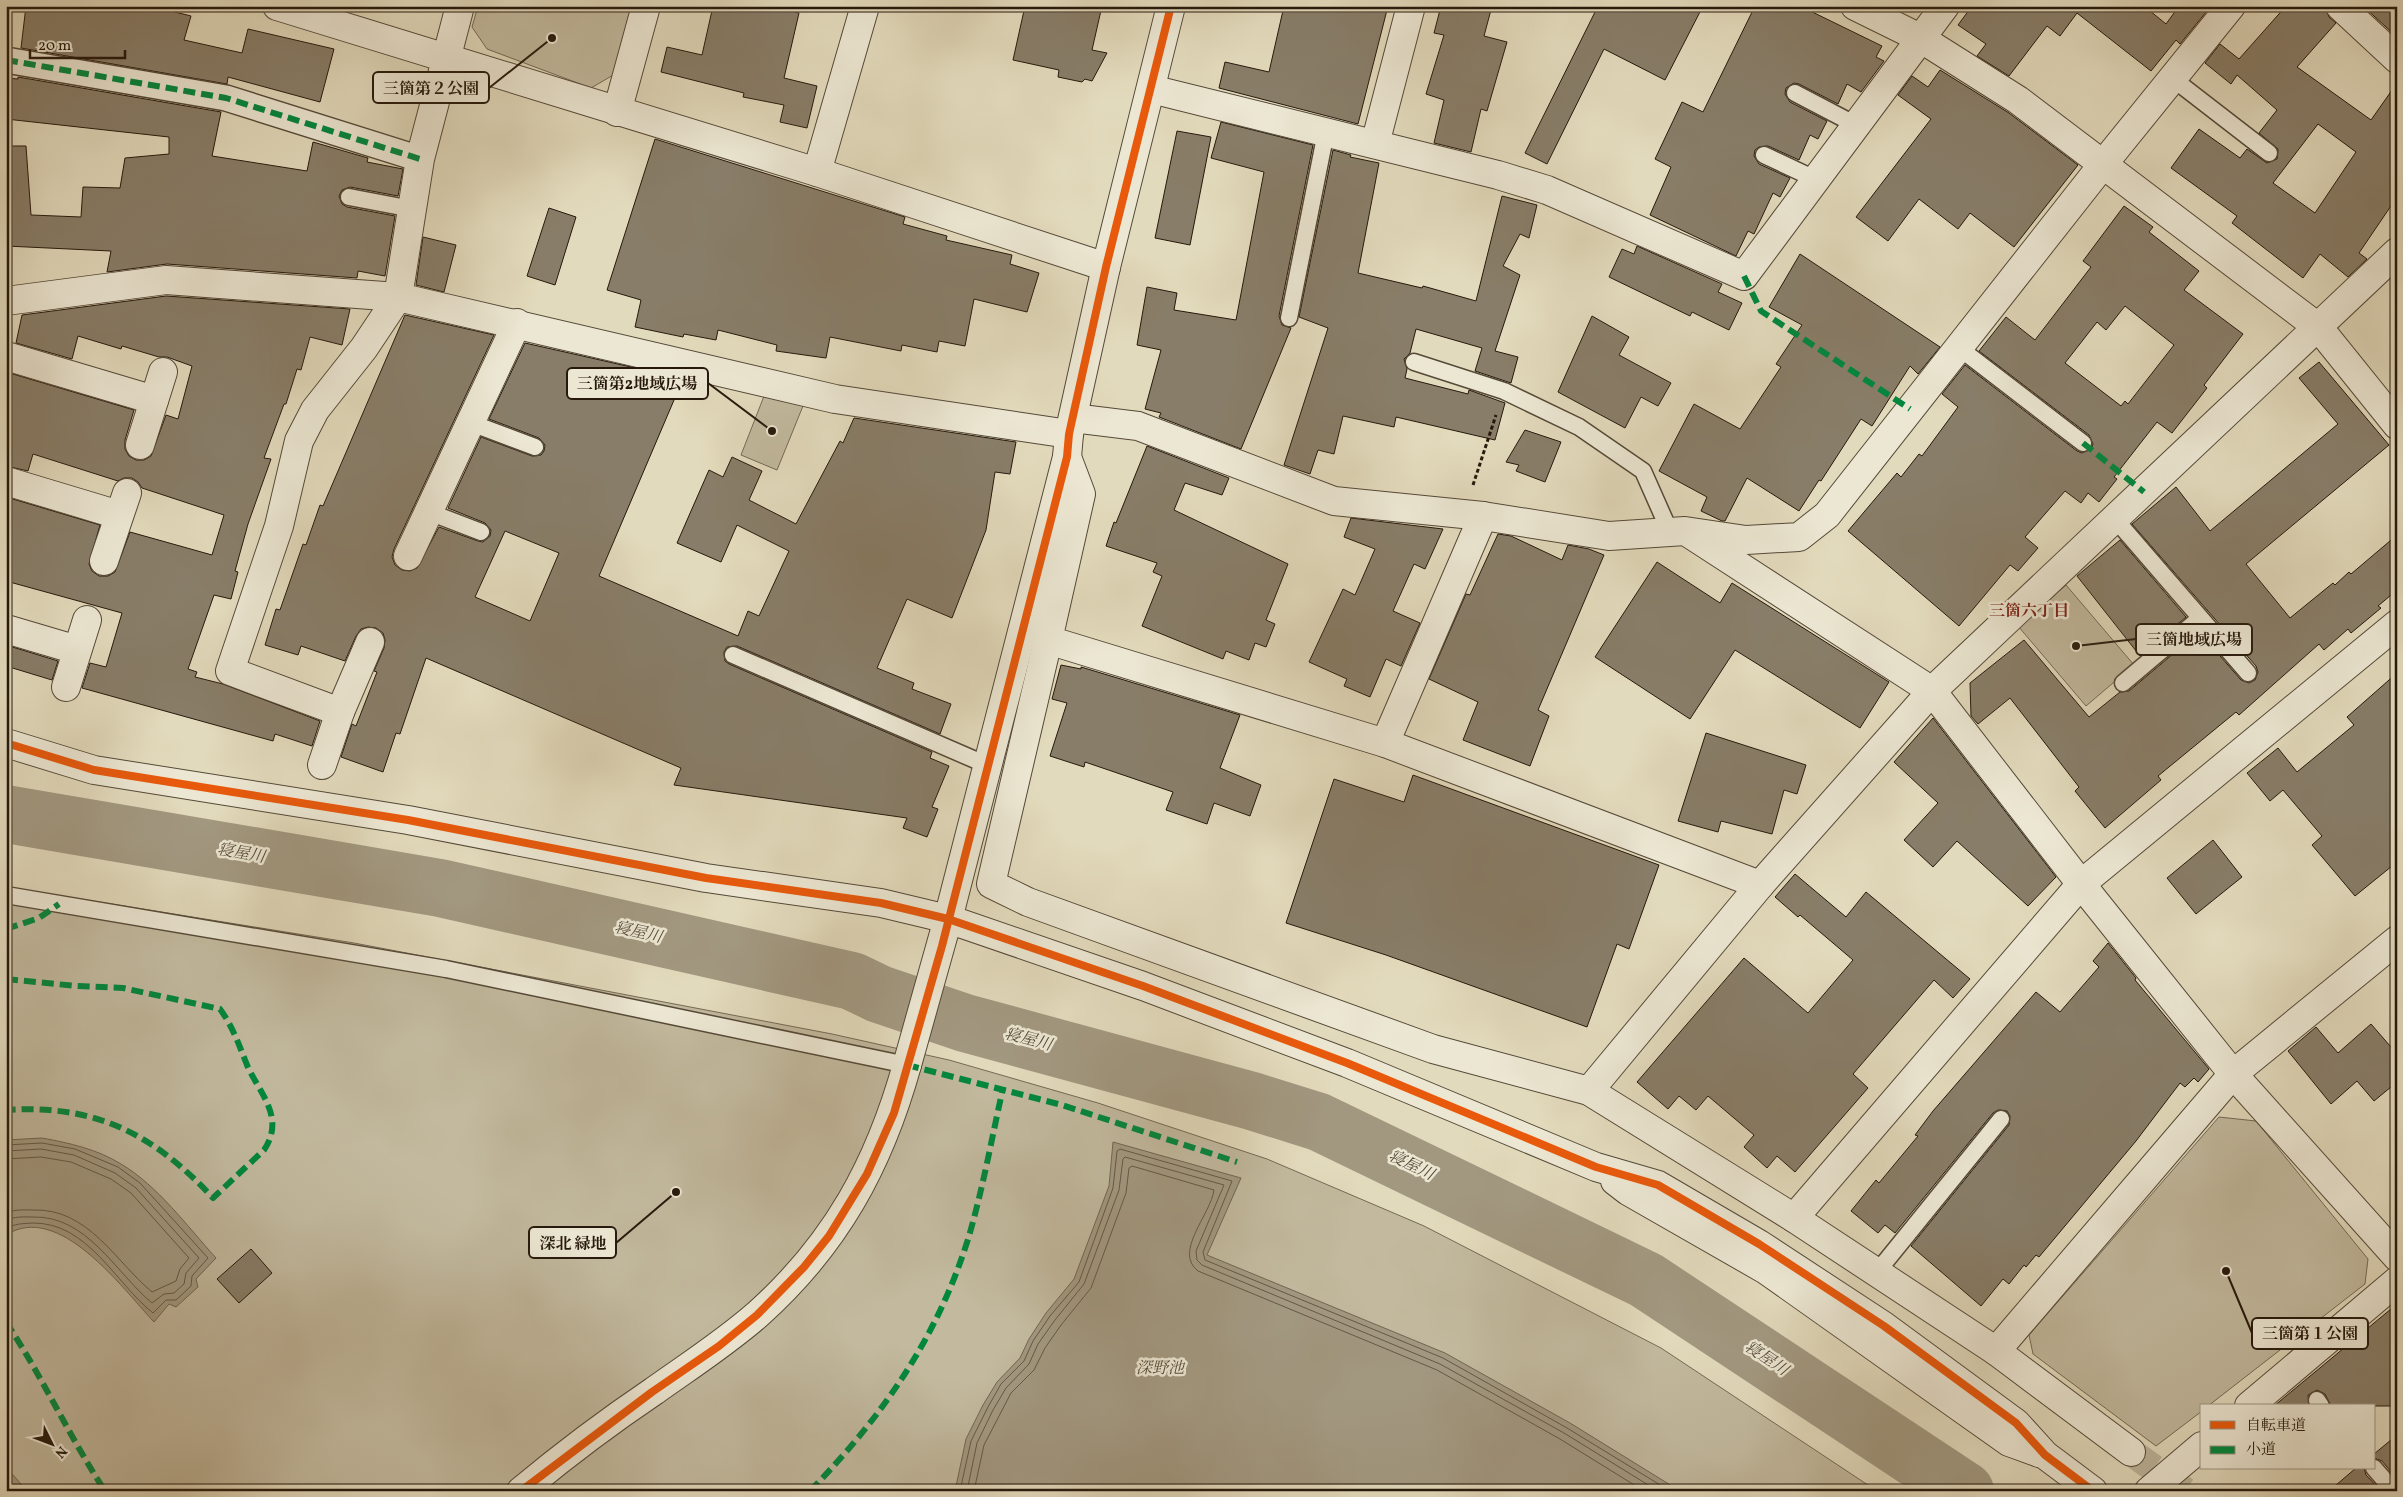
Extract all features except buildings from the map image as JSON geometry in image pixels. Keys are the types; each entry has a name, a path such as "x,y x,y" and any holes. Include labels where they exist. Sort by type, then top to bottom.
{"street":[{"path":"277,6 817,172 1106,267"},
{"path":"340,712 230,671 279,526 299,441 315,410 364,348 398,297 420,159 460,6"},
{"path":"617,112 646,6"},
{"path":"817,172 865,6"},
{"path":"521,1491 644,1397 719,1346 757,1315 804,1267 829,1236 867,1174 894,1113 942,946 1070,436 1106,267 1171,6"},
{"path":"1375,144 1411,6"},
{"path":"1855,6 1920,38 2018,100 2104,163 2319,328 2397,425"},
{"path":"1151,88 1498,175 1548,190 1744,276 1945,6"},
{"path":"6,301 166,280 398,297 517,323 835,399 1070,436 1138,426 1334,501 1473,516 1609,536 1677,531 1746,540 1799,537 1828,514 2104,163 2232,6"},
{"path":"2340,6 2397,59"},
{"path":"6,60 226,98 420,159"},
{"path":"1590,1090 1760,885 1932,691 2319,328 2397,252"},
{"path":"408,556 517,323"},
{"path":"6,356 154,400"},
{"path":"140,445 163,372"},
{"path":"1070,436 1080,494 991,884 1028,902 1433,1049 1590,1090 1794,1218 1996,1351 2130,1452"},
{"path":"6,481 123,504 104,561"},
{"path":"1385,743 1473,516"},
{"path":"1677,531 1932,691 2081,884 2233,1074 2397,1257"},
{"path":"66,687 86,620"},
{"path":"1794,1218 2081,884 2397,624"},
{"path":"6,629 77,650"},
{"path":"1048,640 1385,743 1760,885"},
{"path":"322,765 340,712 370,642"},
{"path":"6,743 94,770 408,820 706,878 881,903 948,919 1143,986 1347,1063 1596,1167 1658,1185 1759,1244 1884,1326 2016,1423 2045,1455 2093,1491"},
{"path":"1996,1351 2233,1074 2397,940"},
{"path":"2251,1404 2397,1281"},
{"path":"2149,1491 2200,1448"}],"lane":[{"path":"2172,78 2269,153"},
{"path":"1795,93 1856,125"},
{"path":"1289,318 1326,132"},
{"path":"1764,155 1815,180"},
{"path":"349,197 412,209"},
{"path":"1958,347 2083,443"},
{"path":"1414,362 1504,391 1579,427 1643,471 1677,531"},
{"path":"471,423 535,447"},
{"path":"429,512 481,532"},
{"path":"2115,519 2248,673"},
{"path":"2123,682 2200,618"},
{"path":"733,656 987,765"},
{"path":"6,896 446,969 907,1065"},
{"path":"1877,1272 2001,1118"},
{"path":"2376,1470 2394,1491"}],"path":[{"path":"1473,516 1504,391"}],"shaded area":[{"path":"478,6 633,6 615,74 591,88 487,49 472,27"},
{"path":"766,391 803,406 777,470 741,455"},
{"path":"2066,585 2134,665 2086,706 2018,626"},
{"path":"6,887 354,943 832,1034 949,1060 1098,1103 1267,1159 1424,1226 1661,1348 1877,1491 6,1491"},
{"path":"2219,1117 2256,1121 2368,1259 2365,1284 2211,1404 2200,1404 2200,1413 2156,1446 2033,1354 2029,1335"}],"water":[{"path":"42,1138 83,1147 102,1154 135,1173 160,1195 216,1258 196,1279 198,1287 176,1307 169,1304 154,1322 107,1271 88,1253 68,1239 47,1229 26,1228 6,1235 6,1140"},
{"name":"深野池","path":"1113,1142 1241,1178 1207,1255 1445,1353 1570,1423 1680,1491 955,1491 966,1439 983,1405 997,1382 1020,1358 1029,1339 1046,1313 1074,1279 1109,1186"},
{"path":"6,1467 27,1491 6,1491"}],"waterway":[{"name":"寝屋川","path":"6,814 440,888 852,981 879,994 965,1023 1252,1101 1319,1122 1646,1280 1965,1491"}],"tunnel":[{"path":"2131,1452 2185,1491"}],"marked path":[{"path":"6,60 226,98 420,159"},
{"path":"1744,276 1761,311 1910,409"},
{"path":"2083,443 2144,492"},
{"path":"6,929 39,918 59,904"},
{"path":"6,979 76,986 123,988 220,1009 232,1029 247,1065 268,1106 272,1127 270,1138 264,1150 213,1198 168,1156 145,1140 121,1128 95,1118 68,1112 38,1109 6,1110"},
{"path":"907,1065 1062,1105 1237,1162"},
{"path":"810,1491 837,1463 884,1404 905,1373 941,1308 969,1236 1003,1088"},
{"path":"6,1322 32,1363 79,1449 105,1491"}],"cycle path":[{"path":"521,1491 652,1392 719,1346 757,1315 804,1267 829,1236 867,1174 894,1113 942,946 1067,457 1069,434 1106,267 1171,6"},
{"path":"6,743 94,770 408,820 706,878 881,903 948,919 1143,986 1347,1063 1596,1167 1658,1185 1759,1244 1884,1326 2016,1423 2045,1455 2093,1491"}],"place":[{"name":"三箇第２公園","path":"552,38"},
{"name":"三箇第2地域広場","path":"772,431"},
{"name":"三箇地域広場","path":"2076,646"},
{"name":"深北 緑地","path":"676,1192"},
{"name":"三箇第１公園","path":"2226,1271"}],"district":[{"name":"三箇六丁目","path":"2029,612"}]}
